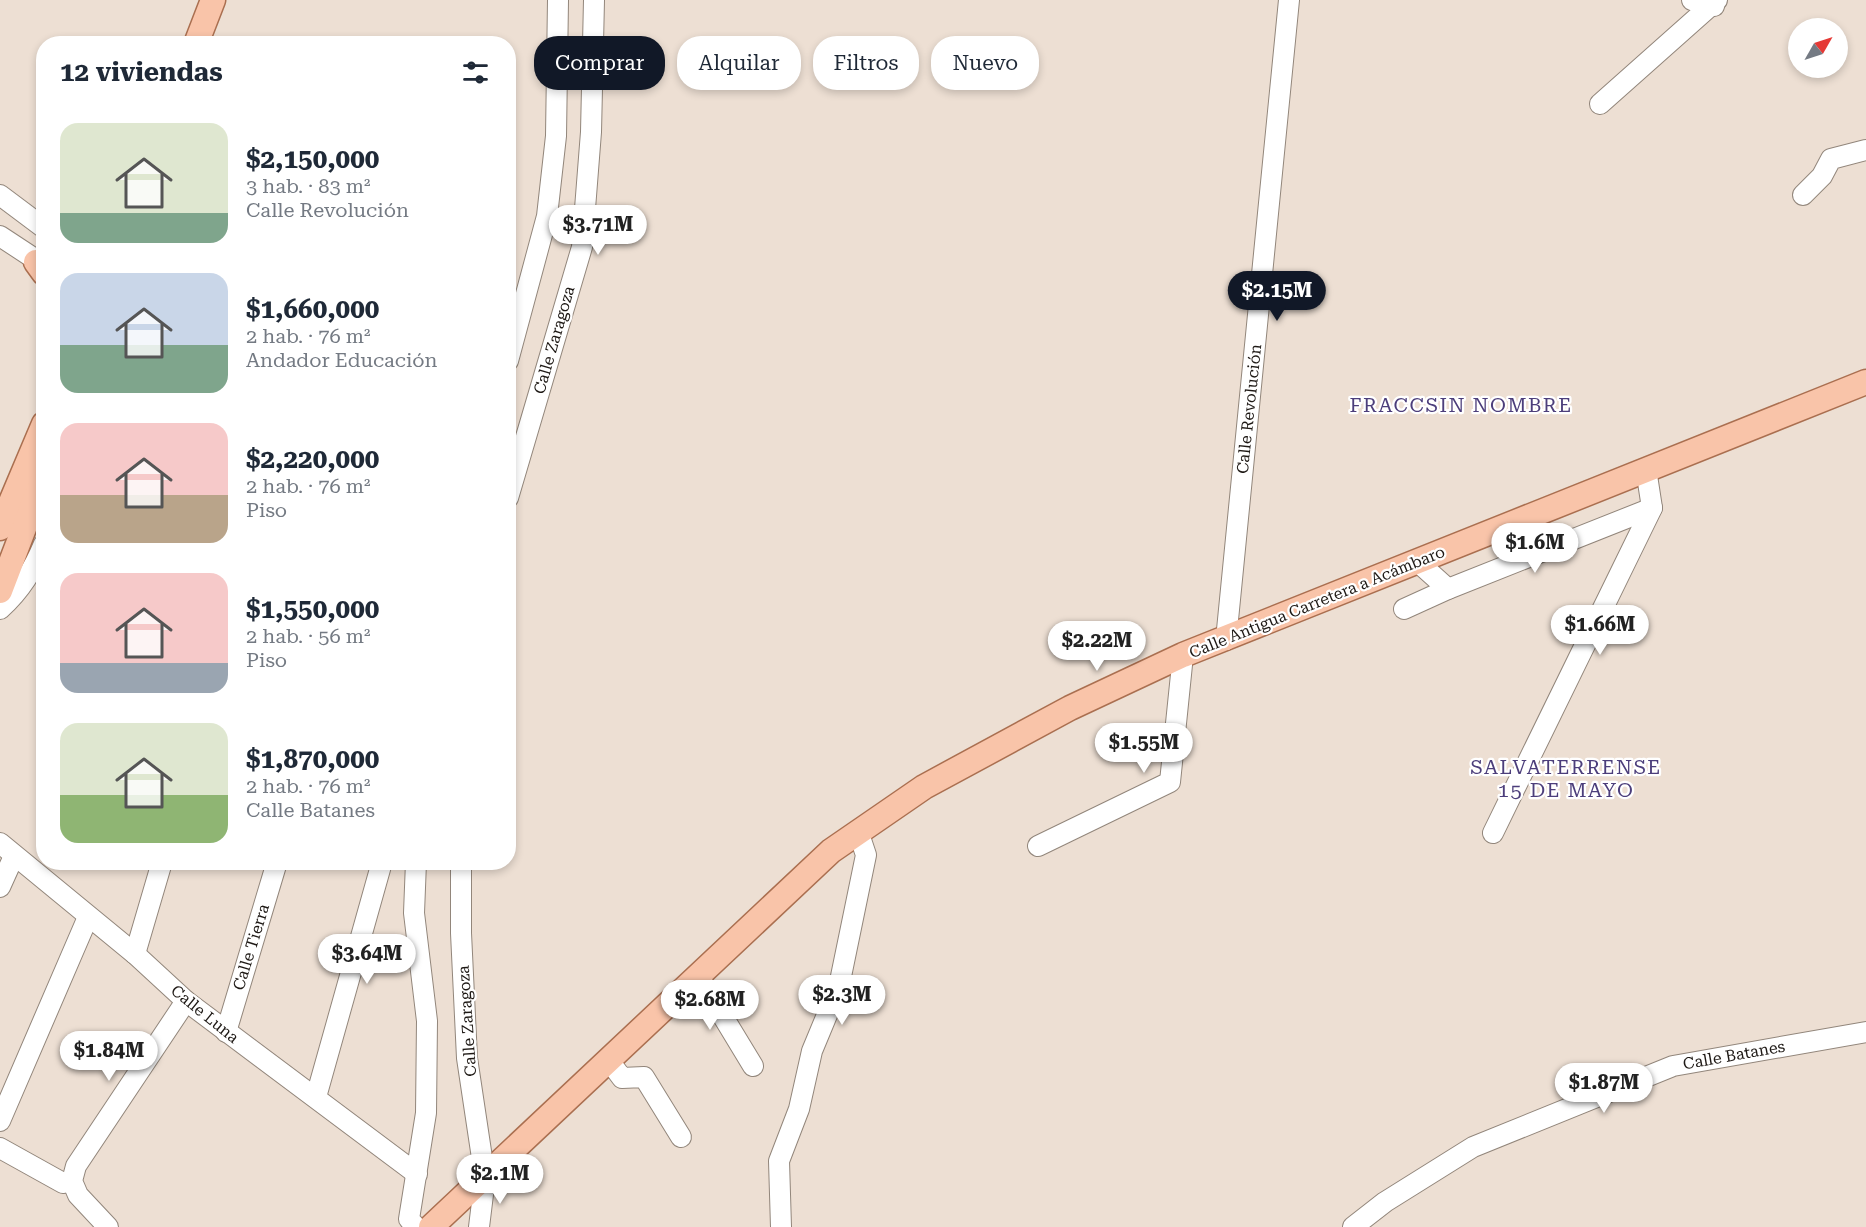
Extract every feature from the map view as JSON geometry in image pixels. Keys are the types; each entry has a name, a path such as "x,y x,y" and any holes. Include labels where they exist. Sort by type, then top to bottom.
{"main road":[{"path":"199,36 213,0"},
{"path":"216,36 230,0"},
{"name":"Calle Antigua Carretera a Acámbaro","path":"431,1227 610,1062 831,851 924,787 1070,708 1183,655 1419,563 1646,469 1866,382"},
{"path":"0,528 36,443"},
{"path":"0,591 36,497"}],"street":[{"path":"516,331 547,216 556,136 558,0"},
{"name":"Calle Zaragoza","path":"516,471 582,247 591,132 594,0"},
{"name":"Calle Revolución","path":"1226,640 1289,0"},
{"path":"1692,0 1716,3"},
{"path":"1600,104 1716,3"},
{"path":"1803,195 1821,176 1831,159 1866,150"},
{"path":"0,195 36,222"},
{"path":"0,236 36,262"},
{"path":"1493,833 1652,508 1646,469"},
{"path":"1404,609 1448,588 1652,508"},
{"path":"0,609 17,593 36,562"},
{"path":"1419,563 1448,588"},
{"path":"1038,846 1170,782 1183,655"},
{"path":"781,1227 779,1161 799,1109 812,1051 839,986 866,855 858,831"},
{"path":"0,887 7,850"},
{"name":"Calle Luna","path":"7,850 36,867"},
{"path":"135,954 160,870"},
{"name":"Calle Tierra","path":"226,1032 275,870"},
{"path":"316,1097 380,870"},
{"path":"416,870 414,913 427,1021 426,1113 409,1219 416,1227"},
{"name":"Calle Zaragoza","path":"462,870 461,933 468,1058 484,1178 479,1227"},
{"name":"Calle Luna","path":"43,871 88,917 135,954 186,1001 417,1173"},
{"path":"0,1121 88,917"},
{"path":"699,977 753,1066"},
{"path":"108,1227 78,1195 72,1181 76,1166 186,1001"},
{"name":"Calle Batanes","path":"1353,1227 1385,1202 1473,1147 1673,1066 1866,1032"},
{"path":"610,1062 622,1078 644,1077 681,1137"},
{"path":"0,1148 63,1183 72,1181"}],"district":[{"name":"FRACCSIN NOMBRE","path":"1461,405"},
{"name":"SALVATERRENSE 15 DE MAYO","path":"1566,778"}]}
